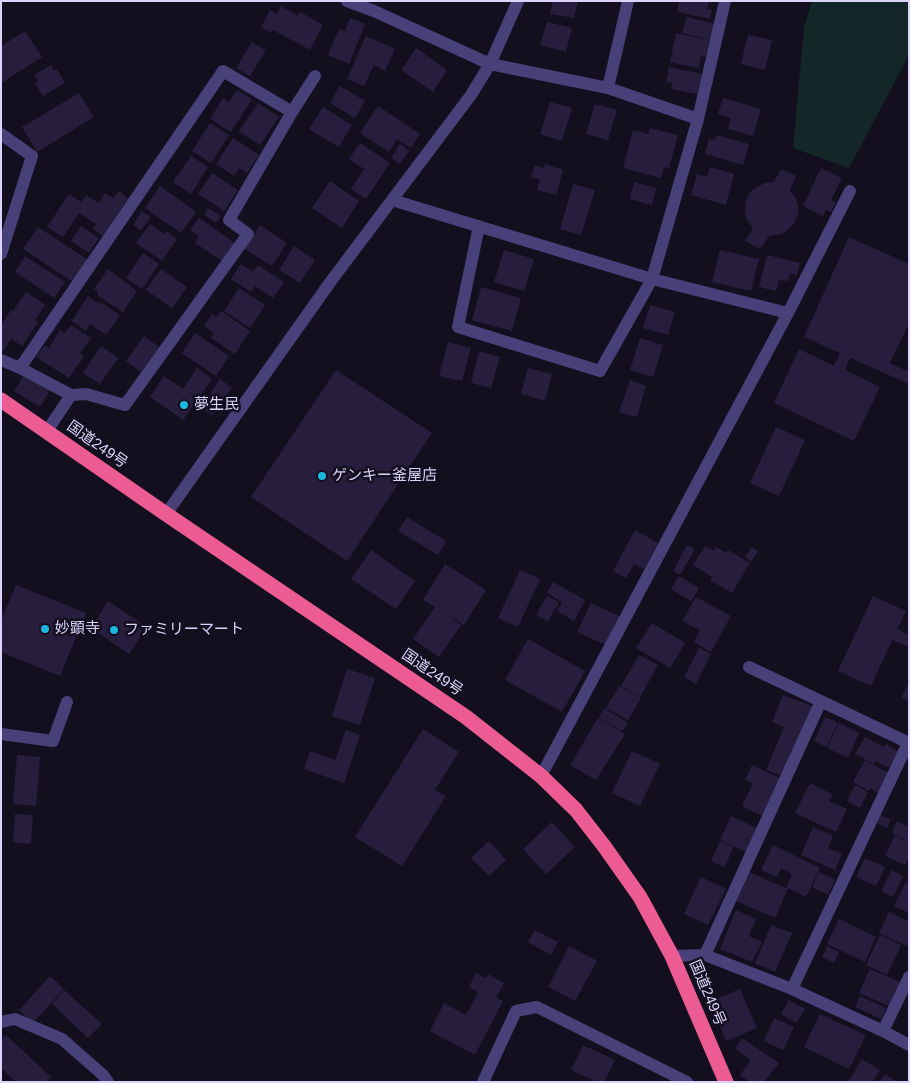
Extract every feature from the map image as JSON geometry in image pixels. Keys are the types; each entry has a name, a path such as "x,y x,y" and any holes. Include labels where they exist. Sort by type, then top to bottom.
{"highway":[{"name":"国道249号","path":"1,400 466,717 541,776 576,810 640,896 672,956 726,1082"}],"street":[{"path":"347,1 377,6 490,64 608,88 698,119"},
{"path":"166,514 331,281 471,95 490,64 518,1"},
{"path":"608,88 628,1"},
{"path":"480,226 458,327 600,372 652,279 698,119 725,1"},
{"path":"20,368 223,71 292,112"},
{"path":"1,360 71,395 86,394 125,405 248,234 229,220 315,76"},
{"path":"1,134 32,156 1,254"},
{"path":"541,776 788,313 850,191"},
{"path":"392,200 652,279 788,313"},
{"path":"48,431 71,395"},
{"path":"749,667 908,743 792,989"},
{"path":"705,955 821,701"},
{"path":"1,734 54,741 67,702"},
{"path":"672,956 705,955 792,989 883,1030 909,1045"},
{"path":"883,1030 909,977"},
{"path":"483,1082 516,1011 537,1007 687,1082"},
{"path":"1,1022 15,1019 62,1040 103,1075 108,1082"}],"green space":[{"path":"812,1 909,1 909,55 849,168 793,148 804,27"}],"building":[{"path":"553,1 578,1 574,18 550,14"},
{"path":"682,1 709,1 707,9 712,10 710,19 677,12 679,3"},
{"path":"281,6 298,16 300,12 323,25 310,50 273,30 271,33 261,27 270,10 277,14"},
{"path":"687,17 715,24 711,40 682,33"},
{"path":"350,18 365,24 349,64 328,55 339,29 345,31"},
{"path":"547,22 572,28 566,52 540,45"},
{"path":"25,31 42,57 1,83 1,46"},
{"path":"676,33 709,40 706,57 701,56 699,68 670,62"},
{"path":"748,35 772,40 765,70 741,64"},
{"path":"366,36 395,49 385,71 374,65 364,86 347,79"},
{"path":"252,42 266,50 250,76 236,68"},
{"path":"416,48 447,70 433,92 401,70"},
{"path":"51,65 54,71 57,69 65,83 43,96 35,83 38,81 34,75"},
{"path":"669,67 702,74 697,94 671,89 673,83 666,82"},
{"path":"340,86 365,101 355,118 330,103"},
{"path":"237,90 252,99 231,132 210,119 223,98 229,102"},
{"path":"79,93 94,117 37,152 22,127"},
{"path":"723,98 761,109 753,136 728,129 731,118 718,114"},
{"path":"550,102 572,108 562,141 540,134"},
{"path":"258,103 279,117 260,145 239,131"},
{"path":"595,104 617,110 608,140 586,134"},
{"path":"378,106 420,134 411,148 397,139 389,152 360,133"},
{"path":"323,107 352,125 339,147 309,129"},
{"path":"210,123 229,135 211,163 192,151"},
{"path":"650,128 678,135 669,168 664,167 661,178 623,168 633,130 648,134"},
{"path":"716,135 749,144 743,165 705,154 709,139 715,140"},
{"path":"233,138 259,155 247,173 239,168 234,176 216,164"},
{"path":"360,143 390,163 366,199 351,189 364,169 349,159"},
{"path":"400,144 409,151 400,164 391,158"},
{"path":"191,156 208,167 191,194 173,182"},
{"path":"545,164 563,170 556,195 537,190 540,180 531,177 535,165 544,168"},
{"path":"710,167 734,174 726,205 691,195 697,174 707,177"},
{"path":"821,168 842,178 831,200 836,202 831,212 826,210 823,216 803,206"},
{"path":"781,169 796,176 790,190 798,205 798,214 795,222 789,229 782,234 769,236 760,249 745,241 753,229 746,218 746,200 750,192 757,187 765,183 774,182"},
{"path":"212,173 238,190 224,211 198,194"},
{"path":"330,181 359,201 342,228 312,208"},
{"path":"634,182 656,188 652,205 630,199"},
{"path":"573,184 595,190 581,235 560,229"},
{"path":"160,186 196,212 181,233 145,208"},
{"path":"119,191 128,198 103,236 93,229 96,224 79,213 63,237 47,227 69,194 81,202 86,195 99,203 105,193 113,198"},
{"path":"208,208 221,216 216,223 204,215"},
{"path":"142,211 151,217 141,231 133,225"},
{"path":"199,218 235,243 222,261 195,243 199,236 190,230"},
{"path":"150,224 164,234 166,231 177,239 162,261 136,243"},
{"path":"260,225 287,243 272,266 245,249"},
{"path":"81,226 99,238 89,253 71,241"},
{"path":"38,227 88,260 73,282 23,249"},
{"path":"849,237 909,264 909,323 890,363 909,372 909,384 850,358 845,370 880,387 854,441 774,403 799,349 834,366 840,353 804,337"},
{"path":"294,246 315,260 300,283 279,270"},
{"path":"504,250 534,259 524,291 494,282"},
{"path":"720,250 759,259 751,291 712,282"},
{"path":"143,253 159,264 142,289 126,278"},
{"path":"767,255 800,263 797,275 790,273 788,281 779,280 776,291 759,287"},
{"path":"25,256 65,282 54,298 15,272"},
{"path":"241,264 253,272 258,265 284,282 273,298 255,286 251,292 231,279"},
{"path":"108,269 137,291 123,312 97,295 98,292 94,289"},
{"path":"161,269 187,287 172,308 146,290"},
{"path":"481,287 521,298 512,331 472,320"},
{"path":"239,288 265,305 250,328 224,311"},
{"path":"26,292 45,305 35,320 38,322 22,346 11,339 1,354 1,325"},
{"path":"88,296 120,315 106,335 90,324 86,331 72,321"},
{"path":"650,305 675,312 668,335 643,328"},
{"path":"221,311 250,331 235,354 211,338 214,333 204,326 212,314 217,317"},
{"path":"71,325 91,338 80,354 84,356 69,378 36,357 45,345 49,348 60,330 65,333"},
{"path":"195,333 229,356 216,376 182,353"},
{"path":"144,336 159,347 141,372 126,361"},
{"path":"640,338 663,345 653,377 630,370"},
{"path":"448,342 471,348 462,381 439,376"},
{"path":"101,346 118,358 100,384 83,373"},
{"path":"479,351 500,357 491,388 471,383"},
{"path":"197,368 212,379 183,420 150,397 164,376 183,389"},
{"path":"528,368 552,374 545,401 521,394"},
{"path":"336,370 432,433 347,561 251,497"},
{"path":"24,376 50,390 40,407 14,391"},
{"path":"220,379 232,388 212,416 201,407"},
{"path":"630,380 646,386 637,417 619,412"},
{"path":"776,427 805,440 779,496 750,483"},
{"path":"407,517 446,541 438,555 398,531"},
{"path":"635,530 658,543 644,569 634,564 626,578 613,571"},
{"path":"687,545 695,549 680,575 673,571"},
{"path":"705,546 714,551 716,547 726,553 728,550 750,563 732,593 710,580 712,577 693,565"},
{"path":"752,547 758,551 751,562 745,557"},
{"path":"371,550 415,581 396,609 351,579"},
{"path":"445,564 486,590 464,625 447,615 461,625 439,657 413,639 435,607 423,600"},
{"path":"520,570 540,579 518,627 498,618"},
{"path":"679,576 699,588 691,601 671,589"},
{"path":"553,582 585,600 574,621 557,611 562,602 547,593"},
{"path":"16,585 86,613 60,676 1,652 1,620"},
{"path":"547,596 559,602 548,621 536,615"},
{"path":"873,596 906,611 897,629 909,635 909,647 892,640 871,686 838,671"},
{"path":"696,597 731,616 711,652 694,642 700,630 682,621"},
{"path":"108,601 147,627 129,654 91,628"},
{"path":"591,603 621,617 608,646 577,632"},
{"path":"652,623 685,643 670,668 636,648"},
{"path":"528,639 585,671 562,712 505,680"},
{"path":"699,648 711,654 696,684 684,677"},
{"path":"639,655 658,665 640,697 621,686"},
{"path":"347,669 375,678 360,725 332,716"},
{"path":"909,682 909,701 901,698"},
{"path":"619,686 641,698 628,720 606,708"},
{"path":"783,695 812,706 784,776 766,770 784,727 772,722"},
{"path":"604,708 628,723 622,731 599,718"},
{"path":"825,717 838,723 826,747 814,741"},
{"path":"598,718 625,734 596,780 570,765"},
{"path":"839,723 859,733 848,758 827,748"},
{"path":"423,729 459,752 435,790 446,796 402,866 355,837"},
{"path":"346,730 360,735 344,783 304,769 310,751 335,760"},
{"path":"865,737 884,747 886,744 898,751 889,768 876,761 874,764 855,754"},
{"path":"632,751 660,764 640,806 612,793"},
{"path":"17,755 40,757 36,806 13,804"},
{"path":"865,760 889,773 878,793 870,788 869,791 853,782"},
{"path":"752,765 782,779 764,817 742,806 753,783 745,780"},
{"path":"810,783 833,795 829,801 847,809 836,832 795,813"},
{"path":"855,785 868,792 860,808 847,801"},
{"path":"15,814 33,815 31,844 13,842"},
{"path":"880,815 891,819 887,828 877,823"},
{"path":"731,816 759,829 748,853 720,840"},
{"path":"897,821 909,827 909,841 892,833"},
{"path":"552,822 575,847 546,874 523,849"},
{"path":"813,827 833,836 828,848 842,854 835,870 801,855"},
{"path":"895,835 909,842 909,858 905,865 885,856"},
{"path":"489,841 506,860 489,876 471,858"},
{"path":"720,841 733,847 725,867 711,861"},
{"path":"773,845 820,868 806,897 788,888 775,918 736,901 749,872 786,888 792,874 781,868 777,877 761,870"},
{"path":"865,858 885,867 876,886 856,877"},
{"path":"892,870 903,876 893,897 881,891"},
{"path":"819,872 835,880 828,895 812,887"},
{"path":"701,877 726,889 708,925 684,914"},
{"path":"906,882 909,883 909,913 894,906"},
{"path":"736,910 756,919 745,945 749,936 762,942 752,962 720,949"},
{"path":"889,912 909,922 909,947 879,933"},
{"path":"839,919 876,937 865,962 827,944"},
{"path":"771,925 792,933 775,972 755,963"},
{"path":"535,930 558,942 551,955 528,942"},
{"path":"880,935 901,945 887,975 866,965"},
{"path":"569,946 597,961 575,1001 548,987"},
{"path":"827,946 839,952 834,963 822,957"},
{"path":"870,969 900,982 889,1006 859,993"},
{"path":"476,973 486,978 488,974 504,983 496,998 503,1001 475,1055 430,1031 444,1003 466,1015 478,992 469,987"},
{"path":"50,976 64,989 33,1023 19,1010"},
{"path":"740,989 757,1028 726,1041 709,1002"},
{"path":"64,990 102,1024 88,1038 52,1004"},
{"path":"860,996 886,1008 881,1019 855,1007"},
{"path":"789,1000 805,1009 796,1023 781,1014"},
{"path":"820,1014 866,1035 849,1069 804,1047"},
{"path":"774,1018 794,1027 783,1050 764,1041"},
{"path":"6,1035 51,1077 46,1082 16,1082 1,1068 1,1040"},
{"path":"742,1038 779,1063 764,1082 750,1082 740,1075 751,1060 735,1049"},
{"path":"583,1045 615,1060 604,1082 597,1082 571,1070"},
{"path":"862,1059 880,1070 873,1082 848,1082"},
{"path":"885,1074 897,1082 880,1082"}],"place":[{"name":"夢生民","path":"184,405"},
{"name":"ゲンキー釜屋店","path":"322,476"},
{"name":"妙顕寺","path":"45,629"},
{"name":"ファミリーマート","path":"114,630"}]}
